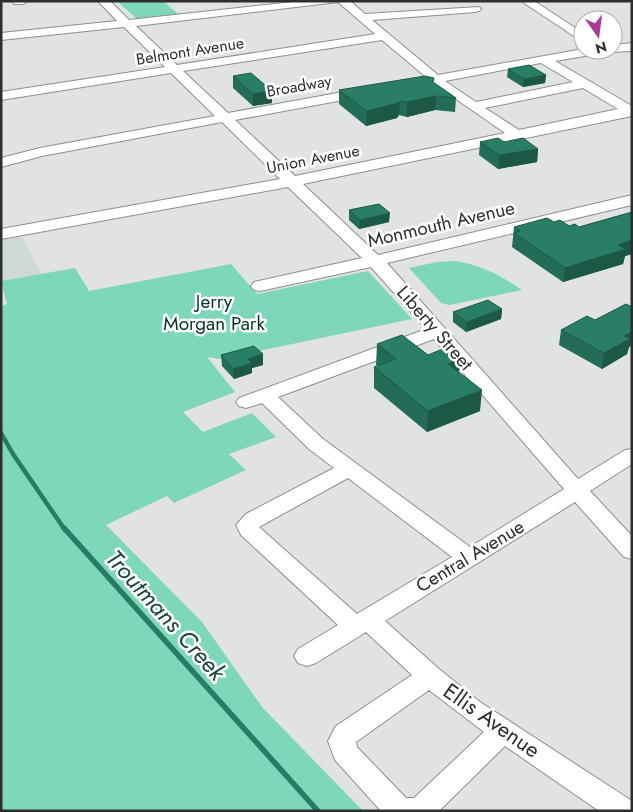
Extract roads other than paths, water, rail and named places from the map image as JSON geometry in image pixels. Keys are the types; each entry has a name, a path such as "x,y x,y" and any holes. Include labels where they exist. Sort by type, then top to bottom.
{"street":[{"path":"18,2 23,1"},
{"name":"Liberty Street","path":"103,1 376,261 632,551"},
{"path":"1,38 334,1"},
{"path":"343,1 435,79 517,135"},
{"path":"526,1 573,32"},
{"path":"363,18 475,9"},
{"name":"Belmont Avenue","path":"1,96 384,36"},
{"name":"Broadway","path":"1,163 40,152 573,54"},
{"path":"543,59 631,112"},
{"path":"474,106 585,84"},
{"name":"Union Avenue","path":"1,234 293,182 631,112"},
{"name":"Monmouth Avenue","path":"260,286 376,261 632,200"},
{"path":"438,331 256,399 468,557"},
{"name":"Central Avenue","path":"307,656 362,624 632,455"},
{"name":"Ellis Avenue","path":"348,469 254,519 247,524 249,530 362,624 471,709 623,811"},
{"path":"408,811 397,808 345,752 342,741 346,734 430,676"},
{"path":"412,811 423,808 504,730"}],"waterway":[{"name":"Troutmans Creek","path":"1,433 13,454 65,530"},
{"name":"Troutmans Creek","path":"64,528 318,811"}],"park label":[{"name":"Jerry Morgan Park","path":"214,312"}]}
